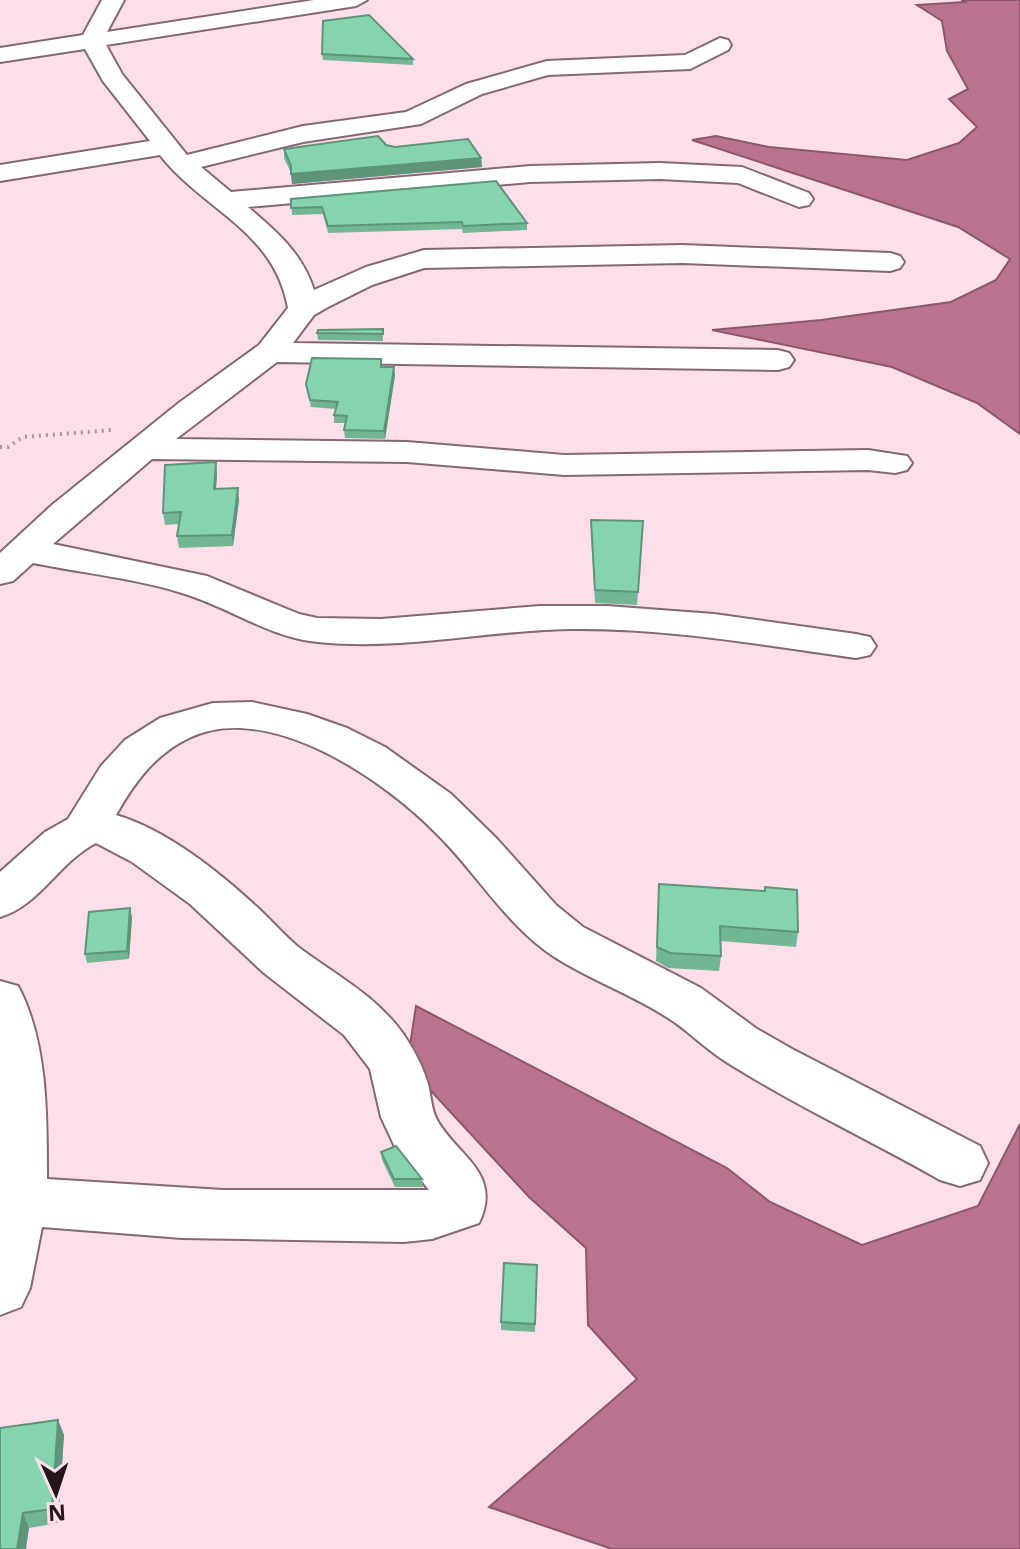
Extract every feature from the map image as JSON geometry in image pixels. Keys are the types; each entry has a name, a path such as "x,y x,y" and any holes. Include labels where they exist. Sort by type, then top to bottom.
{"street":[{"path":"92,40 113,0"},
{"path":"0,55 356,0"},
{"path":"92,40 111,76 176,154 259,228 289,264 299,288 303,309"},
{"path":"0,173 176,154 412,119 474,89 547,68 690,62 720,45"},
{"path":"227,201 515,175 660,171 742,175 799,199"},
{"path":"13,562 65,513 131,440 270,352 303,309 351,284 401,264 424,259 683,254 890,262"},
{"path":"270,352 778,360"},
{"path":"131,440 407,452 564,465 868,460 895,463"},
{"path":"13,562 193,584 239,600 275,620 314,630 366,633 495,620 574,617 719,627 856,646"},
{"path":"85,829 137,751 162,733 198,719 234,716 281,718 319,730 385,768 432,803 480,849 550,928 595,958 684,1003 746,1048 960,1163"},
{"path":"0,900 52,851 85,829 100,826 125,835 233,913 280,959 317,983 371,1031 398,1071 405,1115 461,1192 459,1206 445,1213 410,1218 294,1218 101,1210 18,1200"},
{"path":"0,1000 6,1013 16,1098 18,1200 0,1288"}],"path":[{"path":"0,447 8,447 23,437 131,440"}],"shaded area":[{"path":"962,0 1020,0 1020,434 977,403 892,367 712,330 821,320 951,302 996,280 1010,259 958,227 692,140 716,136 769,147 907,160 959,143 977,127 949,99 968,89 947,51 942,21 917,5 965,2"},
{"path":"416,1006 727,1168 770,1202 862,1245 978,1206 1020,1124 1020,1549 612,1549 489,1507 637,1379 588,1325 586,1248 529,1197 407,1065"}],"building":[{"path":"369,15 413,59 322,54 323,21"},
{"path":"378,136 386,145 395,147 468,139 481,158 291,174 284,149"},
{"path":"496,181 527,223 328,226 322,207 291,208 291,199"},
{"path":"383,329 383,334 317,333 318,330"},
{"path":"312,358 381,359 381,367 394,367 384,431 344,430 347,416 334,415 338,402 310,400 306,384"},
{"path":"216,462 214,489 238,488 232,535 177,536 181,512 163,513 165,465"},
{"path":"591,520 643,521 638,592 595,590"},
{"path":"659,884 797,890 798,932 720,926 721,956 670,953 657,947"},
{"path":"130,908 127,951 85,954 89,912"},
{"path":"396,1146 422,1179 394,1179 381,1152"},
{"path":"504,1263 537,1265 535,1324 501,1322"},
{"path":"58,1420 52,1509 23,1513 17,1549 0,1549 0,1428"}]}
